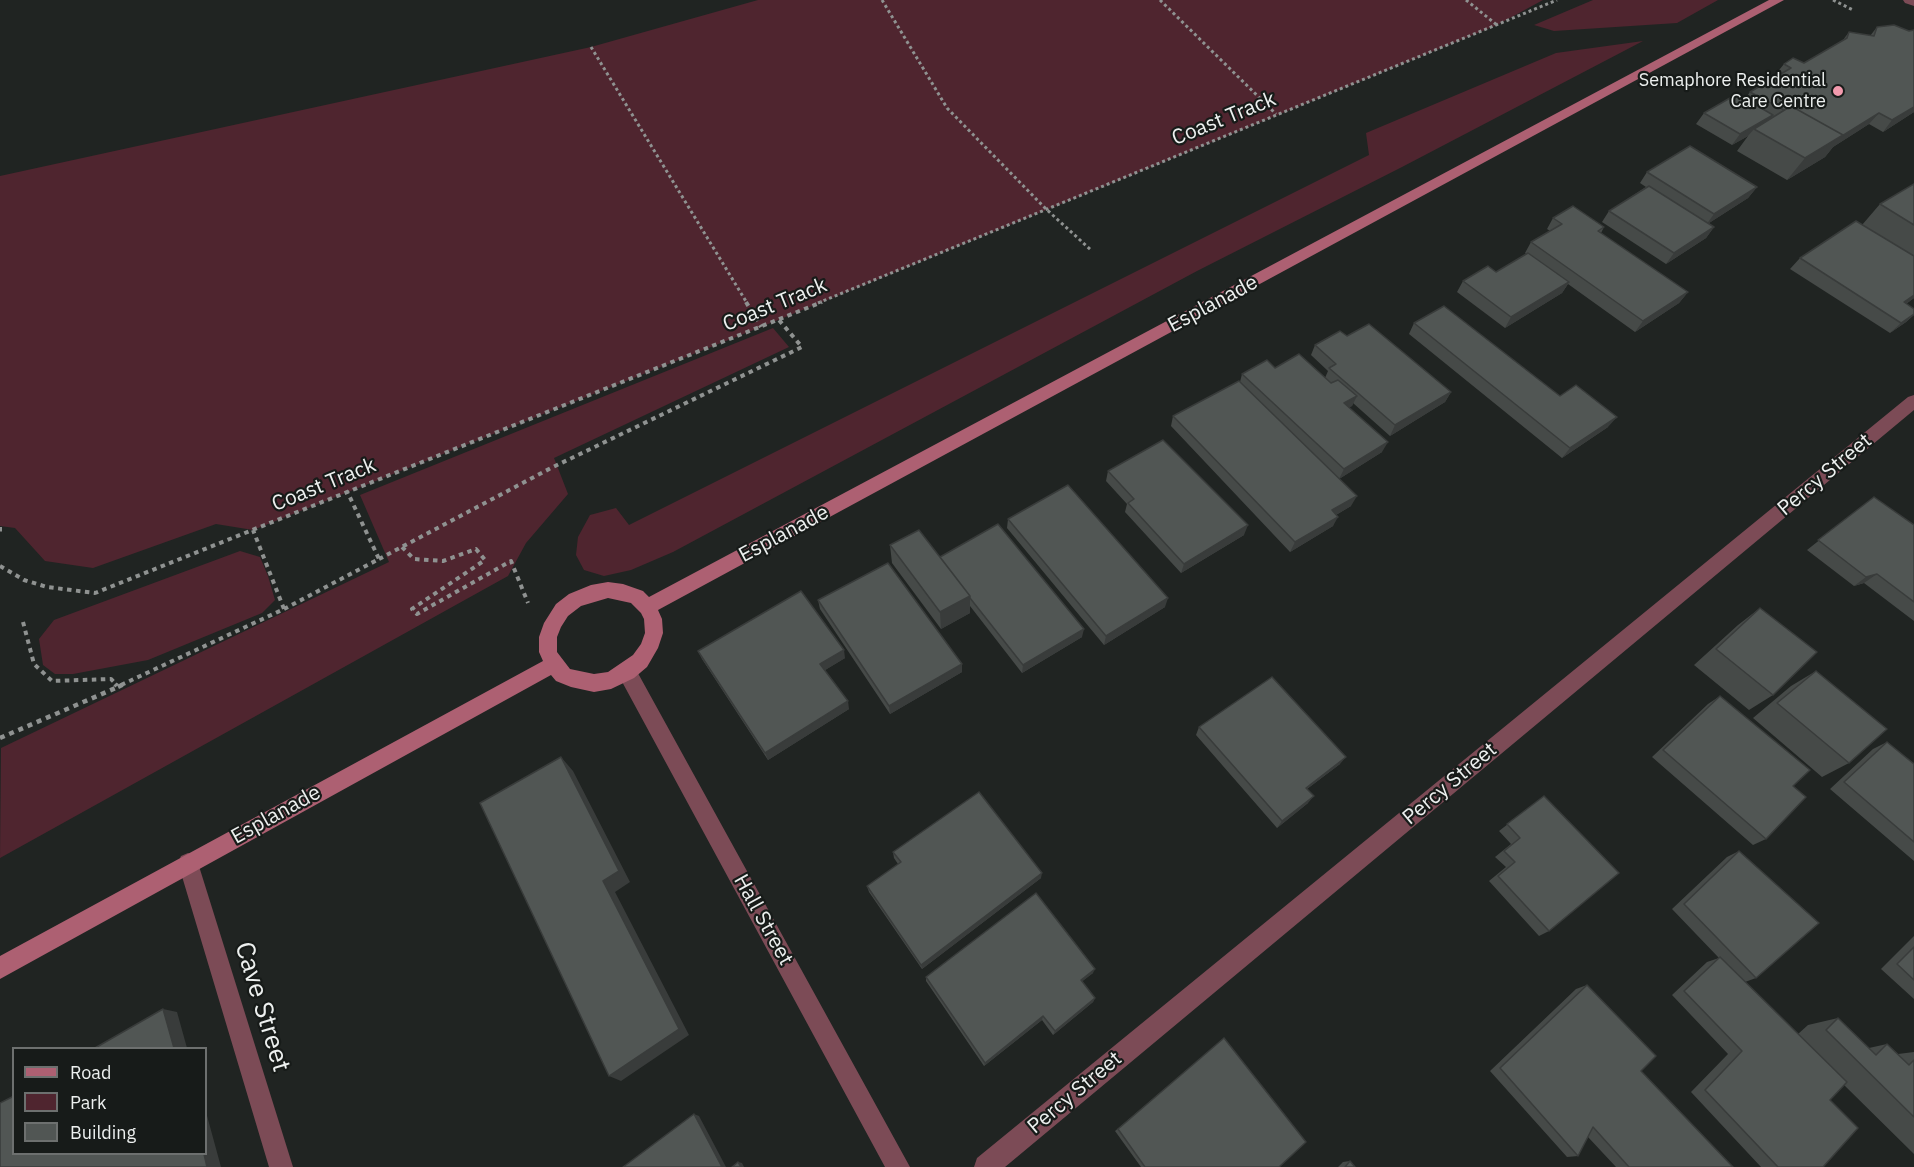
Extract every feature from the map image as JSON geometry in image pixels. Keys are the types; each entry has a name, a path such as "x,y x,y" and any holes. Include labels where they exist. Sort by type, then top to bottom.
{"street":[{"name":"Esplanade","path":"647,607 1778,0"},
{"path":"1909,0 1914,2"},
{"name":"Percy Street","path":"986,1167 1914,401"},
{"path":"608,590 630,594 647,607 653,619 654,633 645,654 627,672 611,680 578,681 563,675 554,664 548,652 548,637 553,623 562,610 575,600 591,593 608,590"},
{"name":"Esplanade","path":"0,968 554,664"},
{"name":"Hall Street","path":"627,672 898,1167"},
{"name":"Cave Street","path":"188,863 281,1167"}],"path":[{"path":"882,0 947,108 1046,209 1091,250"},
{"path":"1160,0 1276,114"},
{"path":"1466,0 1497,25"},
{"name":"Coast Track","path":"0,566 24,580 47,587 96,593 779,320 1557,0"},
{"path":"1833,0 1853,10"},
{"path":"591,48 761,327"},
{"path":"0,738 118,687 284,609 552,468 801,347 779,320"},
{"path":"347,491 379,559"},
{"path":"0,527 0,535"},
{"path":"253,530 284,609"},
{"path":"402,547 414,559 443,561 476,549 485,560 411,609 417,615 511,561 530,609"},
{"path":"23,622 34,664 52,681 111,679 118,687"}],"green space":[{"path":"758,0 1543,0 1497,25 761,327 253,530 216,524 93,568 45,561 15,528 0,526 0,176 591,47"},
{"path":"1593,0 1718,0 1677,23 1554,31 1534,25"},
{"path":"1643,41 1197,271 673,552 631,570 604,576 584,570 576,555 578,537 590,515 616,508 629,525 1369,155 1366,133 1556,53"},
{"path":"773,328 789,347 554,458 568,494 526,543 508,576 0,858 1,748 389,562 360,495"},
{"path":"240,551 260,557 268,576 275,600 262,613 148,660 73,674 55,674 43,665 39,639 54,620"}],"building":[{"name":"Semaphore Residential Care Centre","path":"1894,25 1909,31 1914,30 1914,107 1892,120 1879,113 1842,136 1791,106 1784,110 1750,92 1791,68 1784,64 1793,58 1804,63 1847,38 1849,32 1874,36 1877,27"},
{"path":"1737,94 1773,115 1740,134 1704,113"},
{"path":"1791,106 1843,135 1805,158 1754,129"},
{"path":"1690,146 1757,187 1714,214 1647,172"},
{"path":"1914,184 1914,225 1880,204"},
{"path":"1649,186 1714,227 1674,253 1609,211"},
{"path":"1573,206 1604,227 1598,231 1688,292 1643,321 1531,242 1562,224 1553,218"},
{"path":"1856,221 1914,256 1914,295 1904,302 1914,309 1914,314 1901,323 1800,258"},
{"path":"1528,253 1569,282 1511,317 1463,281 1488,266 1496,272"},
{"path":"1444,306 1560,396 1576,385 1617,417 1570,448 1414,323"},
{"path":"1369,324 1451,392 1395,425 1329,368 1336,364 1315,345 1340,331 1347,336"},
{"path":"1299,354 1331,383 1338,380 1357,396 1344,403 1388,442 1344,469 1242,374 1267,360 1275,368"},
{"path":"1239,381 1357,496 1332,510 1338,517 1295,542 1173,416"},
{"path":"1163,440 1248,525 1184,564 1128,503 1134,499 1108,471"},
{"path":"1068,485 1168,598 1106,636 1008,519"},
{"path":"1874,497 1914,525 1914,602 1877,574 1866,577 1818,540"},
{"path":"998,524 1084,629 1023,665 940,557"},
{"path":"919,530 970,596 940,612 890,545"},
{"path":"888,563 962,664 889,706 818,600"},
{"path":"801,591 844,650 820,664 848,701 765,753 698,651"},
{"path":"1760,608 1817,652 1773,695 1716,649"},
{"path":"1816,671 1887,729 1849,763 1777,703"},
{"path":"1272,677 1346,757 1306,788 1314,796 1282,821 1199,727"},
{"path":"1720,696 1810,770 1793,786 1806,797 1766,839 1663,750"},
{"path":"1887,742 1914,764 1914,842 1844,782"},
{"path":"561,757 619,871 603,881 679,1029 609,1076 480,803"},
{"path":"979,792 1042,873 921,965 867,886 901,862 893,852"},
{"path":"1544,796 1619,873 1549,931 1498,876 1515,862 1504,851 1520,838 1507,824"},
{"path":"1739,851 1819,923 1756,978 1684,904"},
{"path":"1036,893 1095,969 1081,980 1095,998 1055,1031 1043,1016 985,1063 926,977"},
{"path":"1914,947 1914,980 1897,964"},
{"path":"1720,957 1847,1082 1830,1100 1858,1128 1823,1167 1778,1167 1705,1090 1742,1051 1684,991"},
{"path":"1587,985 1656,1056 1641,1071 1733,1167 1629,1167 1593,1127 1578,1156 1500,1068"},
{"path":"163,1009 174,1047 97,1047"},
{"path":"1838,1018 1876,1055 1887,1044 1909,1065 1914,1060 1914,1117 1826,1030"},
{"path":"1224,1038 1306,1142 1279,1167 1145,1167 1118,1129"},
{"path":"12,1097 12,1155 204,1155 207,1167 0,1167 0,1103"},
{"path":"694,1114 722,1167 623,1167"},
{"path":"1350,1161 1355,1167 1345,1167"}],"place":[{"name":"Semaphore Residential Care Centre","path":"1838,91"}]}
